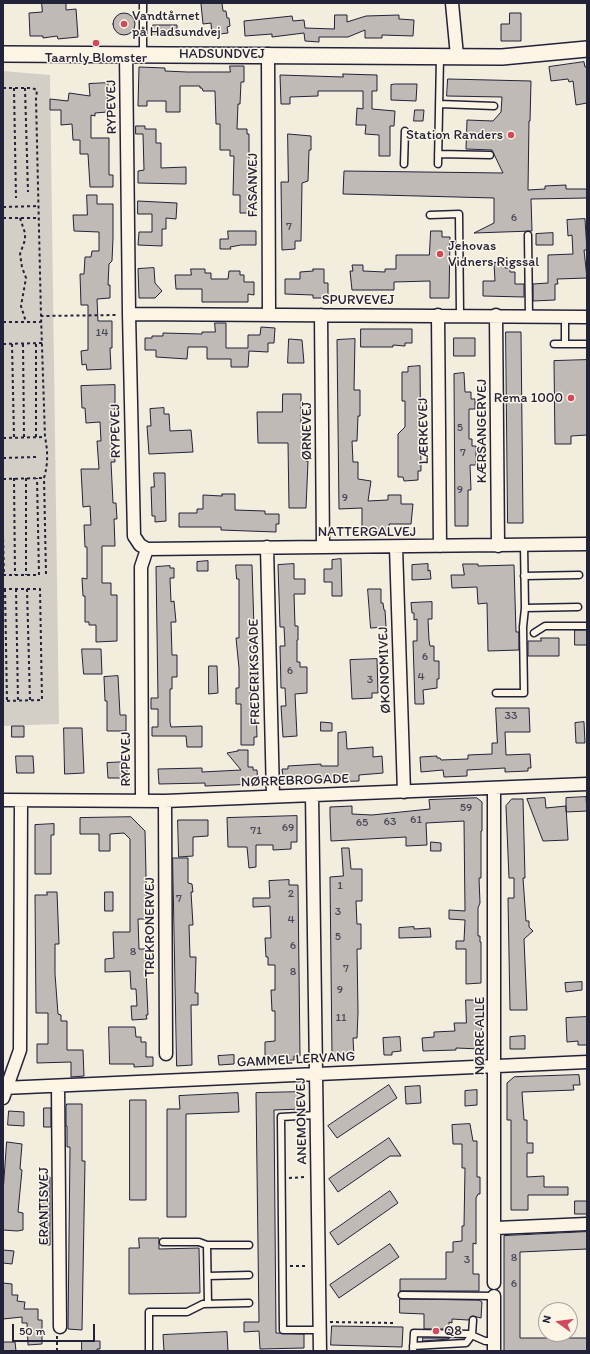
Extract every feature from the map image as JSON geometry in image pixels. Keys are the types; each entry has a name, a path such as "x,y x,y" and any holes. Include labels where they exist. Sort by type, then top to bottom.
{"street":[{"path":"452,3 457,56"},
{"name":"HADSUNDVEJ","path":"3,54 268,54 502,57 587,49"},
{"name":"RYPEVEJ","path":"126,54 129,314 134,536 140,545 147,549 141,567 142,800"},
{"name":"FASANVEJ","path":"268,54 269,315"},
{"name":"SPURVEVEJ","path":"129,314 496,315 587,317"},
{"name":"ØRNEVEJ","path":"322,315 323,547"},
{"name":"LÆRKEVEJ","path":"438,315 440,546"},
{"name":"KÆRSANGERVEJ","path":"496,315 498,546"},
{"name":"NATTERGALVEJ","path":"147,549 587,544"},
{"name":"FREDERIKSGADE","path":"267,547 273,796"},
{"name":"ØKONOMIVEJ","path":"396,547 404,792"},
{"name":"NØRREBROGADE","path":"3,800 165,801 587,784"},
{"name":"NØRRE ALLE","path":"494,788 496,1228 494,1283"},
{"name":"ANEMONEVEJ","path":"312,795 320,1351"},
{"path":"4,1092 20,1050 21,801"},
{"name":"TREKRONERVEJ","path":"165,801 166,1054"},
{"name":"GAMMEL LERVANG","path":"4,1092 58,1086 587,1062"},
{"name":"ERANTISVEJ","path":"58,1086 60,1327"},
{"path":"496,1228 587,1224"},
{"path":"494,1296 494,1346"}],"lane":[{"path":"143,3 143,54"},
{"path":"438,164 440,56"},
{"path":"439,104 494,106"},
{"path":"404,164 405,131"},
{"path":"438,154 490,155"},
{"path":"430,215 459,214 460,315"},
{"path":"528,235 529,316"},
{"path":"565,317 565,344"},
{"path":"554,344 587,344"},
{"path":"496,694 524,693 524,545"},
{"path":"524,576 579,575"},
{"path":"525,608 578,607"},
{"path":"534,633 545,626 587,626"},
{"path":"316,1115 281,1117 283,1330 319,1326"},
{"path":"163,1242 199,1242 207,1246 249,1244"},
{"path":"207,1246 208,1304"},
{"path":"208,1276 249,1275"},
{"path":"402,1295 473,1299 494,1296"},
{"path":"149,1351 149,1312 187,1312 203,1304 249,1304"},
{"path":"473,1320 472,1335 468,1342 462,1344 413,1348 414,1333 472,1335 494,1346"}],"path":[{"path":"3,88 25,88 37,90 41,322 45,437 48,458 44,478 46,574"},
{"path":"14,88 16,198"},
{"path":"25,88 28,192"},
{"path":"3,207 39,206"},
{"path":"3,218 39,218"},
{"path":"20,218 25,233 25,240 20,254 22,267 26,278 21,306 26,322"},
{"path":"41,316 129,314"},
{"path":"3,322 41,322"},
{"path":"3,344 42,343"},
{"path":"12,344 14,438"},
{"path":"23,344 24,437"},
{"path":"36,344 36,437"},
{"path":"3,438 45,437"},
{"path":"3,458 36,458"},
{"path":"14,478 15,575"},
{"path":"26,478 26,575"},
{"path":"3,532 3,575 40,575 37,478"},
{"path":"3,479 44,478"},
{"path":"3,701 7,701 18,701 42,700 40,589 4,589 7,701"},
{"path":"16,589 18,701"},
{"path":"27,589 30,700"},
{"path":"282,1178 317,1177"},
{"path":"282,1266 318,1266"},
{"path":"319,1326 394,1323"}],"shaded area":[{"path":"3,71 50,75 59,724 3,726"}],"building":[{"path":"42,3 66,3 66,10 76,9 78,37 58,39 57,36 43,38 43,36 30,36 29,13 42,12"},
{"path":"222,3 223,11 226,11 227,18 229,18 230,26 227,27 228,33 212,35 211,23 203,24 201,4"},
{"name":"Vandtårnet på Hadsundvej","path":"120,13 128,13 135,20 135,28 128,35 120,35 113,28 113,20"},
{"path":"510,13 521,13 521,41 501,41 501,24 509,24"},
{"path":"335,15 347,15 347,22 366,16 399,15 399,19 414,20 413,36 382,35 382,38 365,38 365,30 348,37 319,37 319,42 305,41 304,33 272,37 272,34 245,36 244,21 292,16 293,21 304,20 305,28 334,29"},
{"path":"153,25 177,25 177,34 153,34"},
{"path":"584,62 585,67 587,67 587,103 576,105 573,81 569,82 568,79 551,81 549,67"},
{"path":"230,66 244,66 244,82 241,82 240,104 238,104 237,129 247,129 247,134 249,134 249,160 256,167 254,171 254,199 258,202 254,205 254,213 240,213 240,195 233,195 234,156 230,156 230,150 220,150 220,124 216,124 215,91 203,91 200,86 180,86 180,112 166,112 166,101 147,101 147,106 138,106 139,67 165,68 165,71 230,72"},
{"path":"343,74 377,75 377,91 372,91 372,109 395,111 394,126 390,126 390,156 379,156 379,135 365,134 366,125 356,125 357,108 363,109 363,91 318,91 318,96 290,97 290,104 281,104 280,75 343,77"},
{"path":"448,79 531,81 528,190 545,189 545,186 566,185 566,189 587,189 587,198 531,199 532,231 474,233 494,223 494,198 343,194 344,171 503,173 492,150 466,149 467,120 493,121 501,112 502,97 447,96"},
{"path":"108,83 107,112 95,113 95,116 91,115 91,138 109,138 109,175 113,175 113,187 90,187 88,154 80,154 80,140 73,140 72,124 61,125 61,110 50,110 50,99 68,101 69,93 90,96 89,84"},
{"path":"417,84 416,101 391,100 391,85"},
{"path":"415,110 424,110 423,121 414,121"},
{"path":"136,126 145,126 145,129 156,129 156,143 161,143 161,168 186,167 186,184 138,183 138,171 144,170 143,134 136,134"},
{"path":"288,134 311,136 311,150 309,150 308,181 302,183 301,241 295,241 295,249 282,250 281,182 288,182"},
{"path":"87,195 97,195 97,204 113,204 112,261 109,264 108,285 110,285 110,298 97,299 98,321 112,321 112,348 110,348 111,369 87,370 86,364 82,365 81,351 88,350 88,305 81,305 80,274 84,274 85,257 91,257 92,251 99,251 99,232 74,231 73,215 87,215"},
{"path":"138,201 177,203 176,219 166,218 166,229 162,229 162,246 138,245 139,232 152,232 152,214 138,214"},
{"path":"585,219 587,250 584,250 587,278 557,279 558,284 555,284 555,300 533,301 533,284 548,283 548,255 573,254 572,235 568,236 567,220"},
{"path":"228,231 256,231 256,245 241,245 230,247 231,249 220,249 220,239 228,239"},
{"path":"431,231 442,231 442,237 450,237 449,298 430,298 430,281 394,282 394,290 352,290 350,271 353,271 352,265 363,265 363,271 385,272 385,269 396,269 396,255 429,255"},
{"path":"553,233 553,245 536,245 536,234"},
{"path":"505,262 505,268 510,268 510,272 515,272 515,284 524,284 524,297 483,296 483,281 495,281 494,263"},
{"path":"154,268 155,283 162,291 155,298 139,298 138,269"},
{"path":"191,269 205,269 205,273 211,273 211,279 228,279 229,271 240,271 240,275 244,275 244,282 254,282 254,295 248,294 248,302 202,302 202,289 176,289 175,275 191,275"},
{"path":"313,269 324,269 324,283 328,283 328,298 313,298 313,295 285,294 285,279 300,279 300,272 313,271"},
{"path":"215,323 226,323 226,348 248,348 248,335 260,335 261,327 275,328 274,343 268,343 268,352 249,351 248,367 231,367 231,359 207,359 207,347 188,347 187,359 156,357 156,350 145,350 145,338 152,338 152,336 163,336 163,333 202,334 202,332 215,332"},
{"path":"361,329 412,329 412,343 405,343 405,346 393,345 393,347 361,347"},
{"path":"506,332 521,332 523,523 508,523"},
{"path":"454,338 475,338 475,356 454,356"},
{"path":"289,339 302,340 304,363 288,363"},
{"path":"355,339 354,390 360,390 360,416 358,416 357,441 352,441 353,462 358,462 358,479 371,481 368,501 388,500 388,495 401,495 401,504 413,504 411,524 389,524 389,531 362,532 362,508 339,509 337,340"},
{"name":"Rema 1000","path":"587,360 587,435 571,436 571,444 555,444 554,361"},
{"path":"420,366 421,471 418,471 418,480 404,481 403,477 398,477 398,434 405,427 405,401 402,401 402,372 408,372 408,367"},
{"path":"464,373 465,392 471,392 471,399 475,399 475,409 469,409 469,439 472,439 472,446 476,446 476,465 470,465 471,490 468,490 468,526 455,526 454,374"},
{"path":"115,385 115,434 113,434 115,462 111,462 113,503 116,503 117,519 114,519 115,546 102,546 102,583 111,583 111,595 117,595 117,641 96,642 96,625 89,625 89,622 85,622 85,596 83,596 82,578 87,579 87,547 85,547 84,525 91,525 90,506 83,507 81,469 99,469 97,441 101,441 100,422 86,423 85,408 82,408 81,386"},
{"path":"283,394 301,394 301,423 306,423 306,461 308,461 306,508 289,508 288,443 258,443 257,412 282,412"},
{"path":"164,408 164,414 169,414 170,431 191,430 193,452 149,454 147,426 151,426 150,409"},
{"path":"154,473 165,473 166,521 155,522 155,516 152,516 151,487 154,487"},
{"path":"222,494 235,494 235,510 265,511 265,514 279,514 279,524 276,524 276,532 221,530 221,527 179,527 179,513 197,513 197,509 203,509 203,495 222,496"},
{"path":"341,559 342,596 332,596 332,582 324,582 324,569 332,569 332,560"},
{"path":"208,561 208,571 197,571 197,562"},
{"path":"294,564 294,579 305,579 305,594 294,594 295,626 298,626 297,662 300,662 300,667 307,667 307,693 295,694 297,736 283,737 281,706 286,706 285,688 281,688 280,646 285,646 284,627 280,627 278,565"},
{"path":"428,564 428,571 430,570 431,579 412,580 412,565"},
{"path":"463,564 478,564 478,566 514,565 516,632 519,632 519,650 488,651 487,603 478,604 477,587 452,588 451,575 464,575"},
{"path":"236,565 252,565 254,628 252,628 253,646 255,646 256,689 250,689 251,706 256,706 257,737 254,737 254,745 241,745 241,704 236,704 236,688 239,688 236,638 239,638 239,579 237,579"},
{"path":"170,566 170,568 174,568 174,578 170,578 171,602 174,601 176,622 171,622 172,655 177,655 177,677 172,677 172,689 170,689 170,722 171,727 202,726 202,747 187,747 186,736 152,736 152,727 158,727 158,709 151,709 151,698 158,698 156,567"},
{"path":"368,589 381,589 381,603 383,603 385,610 386,627 371,628"},
{"path":"432,602 432,619 428,619 429,640 430,646 434,646 434,661 439,661 439,679 437,679 437,688 423,690 424,704 415,704 413,641 417,641 417,619 414,620 414,613 412,613 411,603"},
{"path":"575,630 587,630 587,645 575,645"},
{"path":"541,638 559,638 559,656 528,656 528,641 541,641"},
{"path":"82,649 101,649 102,674 84,674"},
{"path":"377,659 378,693 372,693 372,698 352,699 350,660"},
{"path":"209,666 217,666 218,693 209,694"},
{"path":"118,676 120,715 126,715 126,731 107,731 107,701 105,701 104,677"},
{"path":"496,708 529,708 530,732 505,732 506,755 530,754 531,768 528,768 528,771 505,772 505,768 467,770 467,776 444,777 443,770 421,772 420,757 437,756 437,758 440,758 441,760 468,759 468,755 492,754 492,743 497,743"},
{"path":"321,722 332,723 332,731 321,731"},
{"path":"584,722 585,743 576,743 575,723"},
{"path":"12,726 24,726 24,737 12,737"},
{"path":"64,728 82,728 84,773 65,774"},
{"path":"346,732 347,749 373,747 373,757 382,756 383,773 359,775 359,781 284,783 282,769 288,769 288,766 321,764 321,766 338,766 338,733"},
{"path":"238,750 248,750 248,767 253,767 253,770 257,770 258,784 205,786 205,783 159,784 158,769 202,768 202,772 241,770 227,753"},
{"path":"16,756 33,756 34,773 17,773"},
{"path":"127,762 127,778 108,778 107,763"},
{"path":"586,797 587,811 566,812 566,798"},
{"path":"477,798 482,802 481,878 479,878 480,903 478,908 478,936 480,936 481,942 481,983 466,984 466,949 456,949 456,941 464,941 465,920 449,919 449,910 465,911 464,821 426,823 427,845 406,846 406,837 331,841 330,807 352,806 352,814 372,815 430,809 429,800"},
{"path":"545,798 546,808 566,806 568,840 543,841 527,799"},
{"path":"512,799 523,799 525,878 523,878 526,921 529,921 529,927 533,931 524,939 527,1010 510,1010 508,898 514,898 514,878 509,878 506,806"},
{"path":"297,816 297,842 291,842 291,849 273,850 273,845 256,845 256,867 249,868 247,847 228,847 227,818"},
{"path":"131,817 145,831 147,919 138,919 139,949 145,949 148,1015 146,1015 147,1019 132,1020 131,1006 137,1006 136,989 131,989 130,971 105,972 105,959 114,958 113,932 130,932 130,839 124,833 110,834 110,851 99,851 99,834 80,834 80,818"},
{"path":"178,820 208,820 208,836 193,837 193,856 179,857"},
{"path":"54,824 54,835 51,835 51,874 35,874 35,825"},
{"path":"431,842 441,843 441,851 431,851"},
{"path":"342,848 349,848 351,869 362,869 362,901 356,901 357,924 361,924 361,949 357,949 358,1012 357,1038 353,1038 354,1057 332,1055 330,877 343,876"},
{"path":"173,858 188,858 188,883 192,884 193,892 191,892 193,925 189,925 190,957 196,957 195,993 198,993 198,1005 191,1005 192,1065 177,1066"},
{"path":"289,880 289,885 298,885 300,1056 294,1056 294,1060 265,1061 265,1042 275,1041 275,1011 272,1011 271,990 275,990 275,965 268,965 268,957 266,957 265,938 271,938 270,906 253,907 253,898 270,898 269,881"},
{"path":"47,892 57,892 59,944 55,944 55,974 58,1014 61,1015 61,1021 67,1021 67,1050 83,1050 84,1076 71,1077 71,1062 37,1063 37,1044 48,1044 48,1013 36,1013 35,895 47,895"},
{"path":"105,892 113,892 113,911 105,911"},
{"path":"414,927 414,929 430,928 431,937 399,938 399,928"},
{"path":"582,982 582,990 566,992 565,983"},
{"path":"466,1000 482,1000 481,1049 456,1048 456,1050 423,1051 422,1038 434,1037 434,1032 455,1031 454,1023 466,1023"},
{"path":"587,1017 587,1045 578,1045 578,1041 567,1042 566,1018"},
{"path":"109,1027 135,1027 136,1037 141,1037 141,1042 146,1042 146,1057 153,1057 153,1066 134,1067 134,1064 110,1064"},
{"path":"525,1036 525,1049 510,1049 510,1037"},
{"path":"400,1037 401,1051 392,1052 392,1055 384,1055 383,1038"},
{"path":"234,1055 234,1064 219,1065 218,1056"},
{"path":"579,1075 580,1085 573,1085 574,1090 522,1092 524,1120 527,1120 527,1143 533,1143 533,1153 527,1153 527,1177 544,1176 544,1187 568,1187 568,1195 528,1195 528,1210 511,1210 511,1120 507,1120 507,1083 514,1077"},
{"path":"389,1085 397,1098 337,1138 328,1126"},
{"path":"420,1086 421,1103 406,1104 405,1087"},
{"path":"477,1090 477,1105 465,1106 465,1091"},
{"path":"302,1092 302,1109 274,1110 276,1333 304,1334 304,1348 260,1349 259,1331 244,1332 244,1322 259,1322 256,1093"},
{"path":"238,1093 239,1112 186,1114 186,1217 167,1217 167,1109 180,1109 179,1096"},
{"path":"130,1100 146,1100 146,1200 130,1200"},
{"path":"67,1104 82,1104 82,1161 85,1161 82,1330 68,1329 70,1147 67,1147"},
{"path":"44,1108 51,1108 51,1127 44,1127"},
{"path":"9,1111 24,1112 24,1126 8,1125"},
{"path":"470,1124 473,1141 477,1141 477,1177 480,1177 480,1194 478,1194 476,1198 476,1244 473,1243 473,1274 479,1274 479,1291 400,1291 400,1279 446,1279 446,1252 453,1252 453,1242 462,1241 462,1226 464,1226 465,1168 462,1168 462,1144 453,1144 452,1125"},
{"path":"389,1138 401,1156 390,1156 338,1192 329,1179"},
{"path":"7,1142 22,1144 20,1169 22,1170 18,1212 23,1213 23,1230 17,1231 3,1230 3,1193"},
{"path":"41,1177 50,1177 50,1245 41,1245"},
{"path":"390,1191 398,1203 338,1245 330,1233"},
{"path":"575,1201 587,1201 587,1214 575,1214"},
{"path":"587,1232 587,1249 520,1252 520,1338 538,1338 538,1342 578,1342 578,1338 587,1338 587,1351 504,1351 504,1236"},
{"path":"139,1238 159,1238 159,1249 199,1248 200,1293 129,1294 129,1248 139,1248"},
{"path":"390,1244 399,1257 339,1298 330,1285"},
{"path":"3,1250 14,1251 12,1264 3,1263"},
{"path":"3,1283 12,1284 12,1295 18,1295 17,1301 25,1302 24,1309 38,1309 38,1320 42,1320 42,1344 28,1345 27,1323 22,1323 22,1317 3,1319"},
{"path":"400,1299 479,1300 482,1302 481,1318 473,1316 468,1320 452,1319 452,1323 449,1322 449,1329 424,1329 424,1314 400,1313"},
{"path":"332,1326 403,1327 402,1347 331,1345"},
{"path":"227,1332 228,1351 164,1351 163,1335"},
{"path":"423,1338 449,1338 449,1339 423,1341"},
{"path":"82,1341 100,1341 100,1349 97,1349 97,1351 82,1351"},
{"path":"3,1342 15,1342 16,1351 3,1351"}],"place":[{"name":"Vandtårnet på Hadsundvej","path":"124,24"},
{"name":"Taarnly Blomster","path":"96,43"},
{"name":"Station Randers","path":"511,135"},
{"name":"Jehovas Vidners Rigssal","path":"440,254"},
{"name":"Rema 1000","path":"571,398"},
{"name":"Q8","path":"436,1331"}]}
